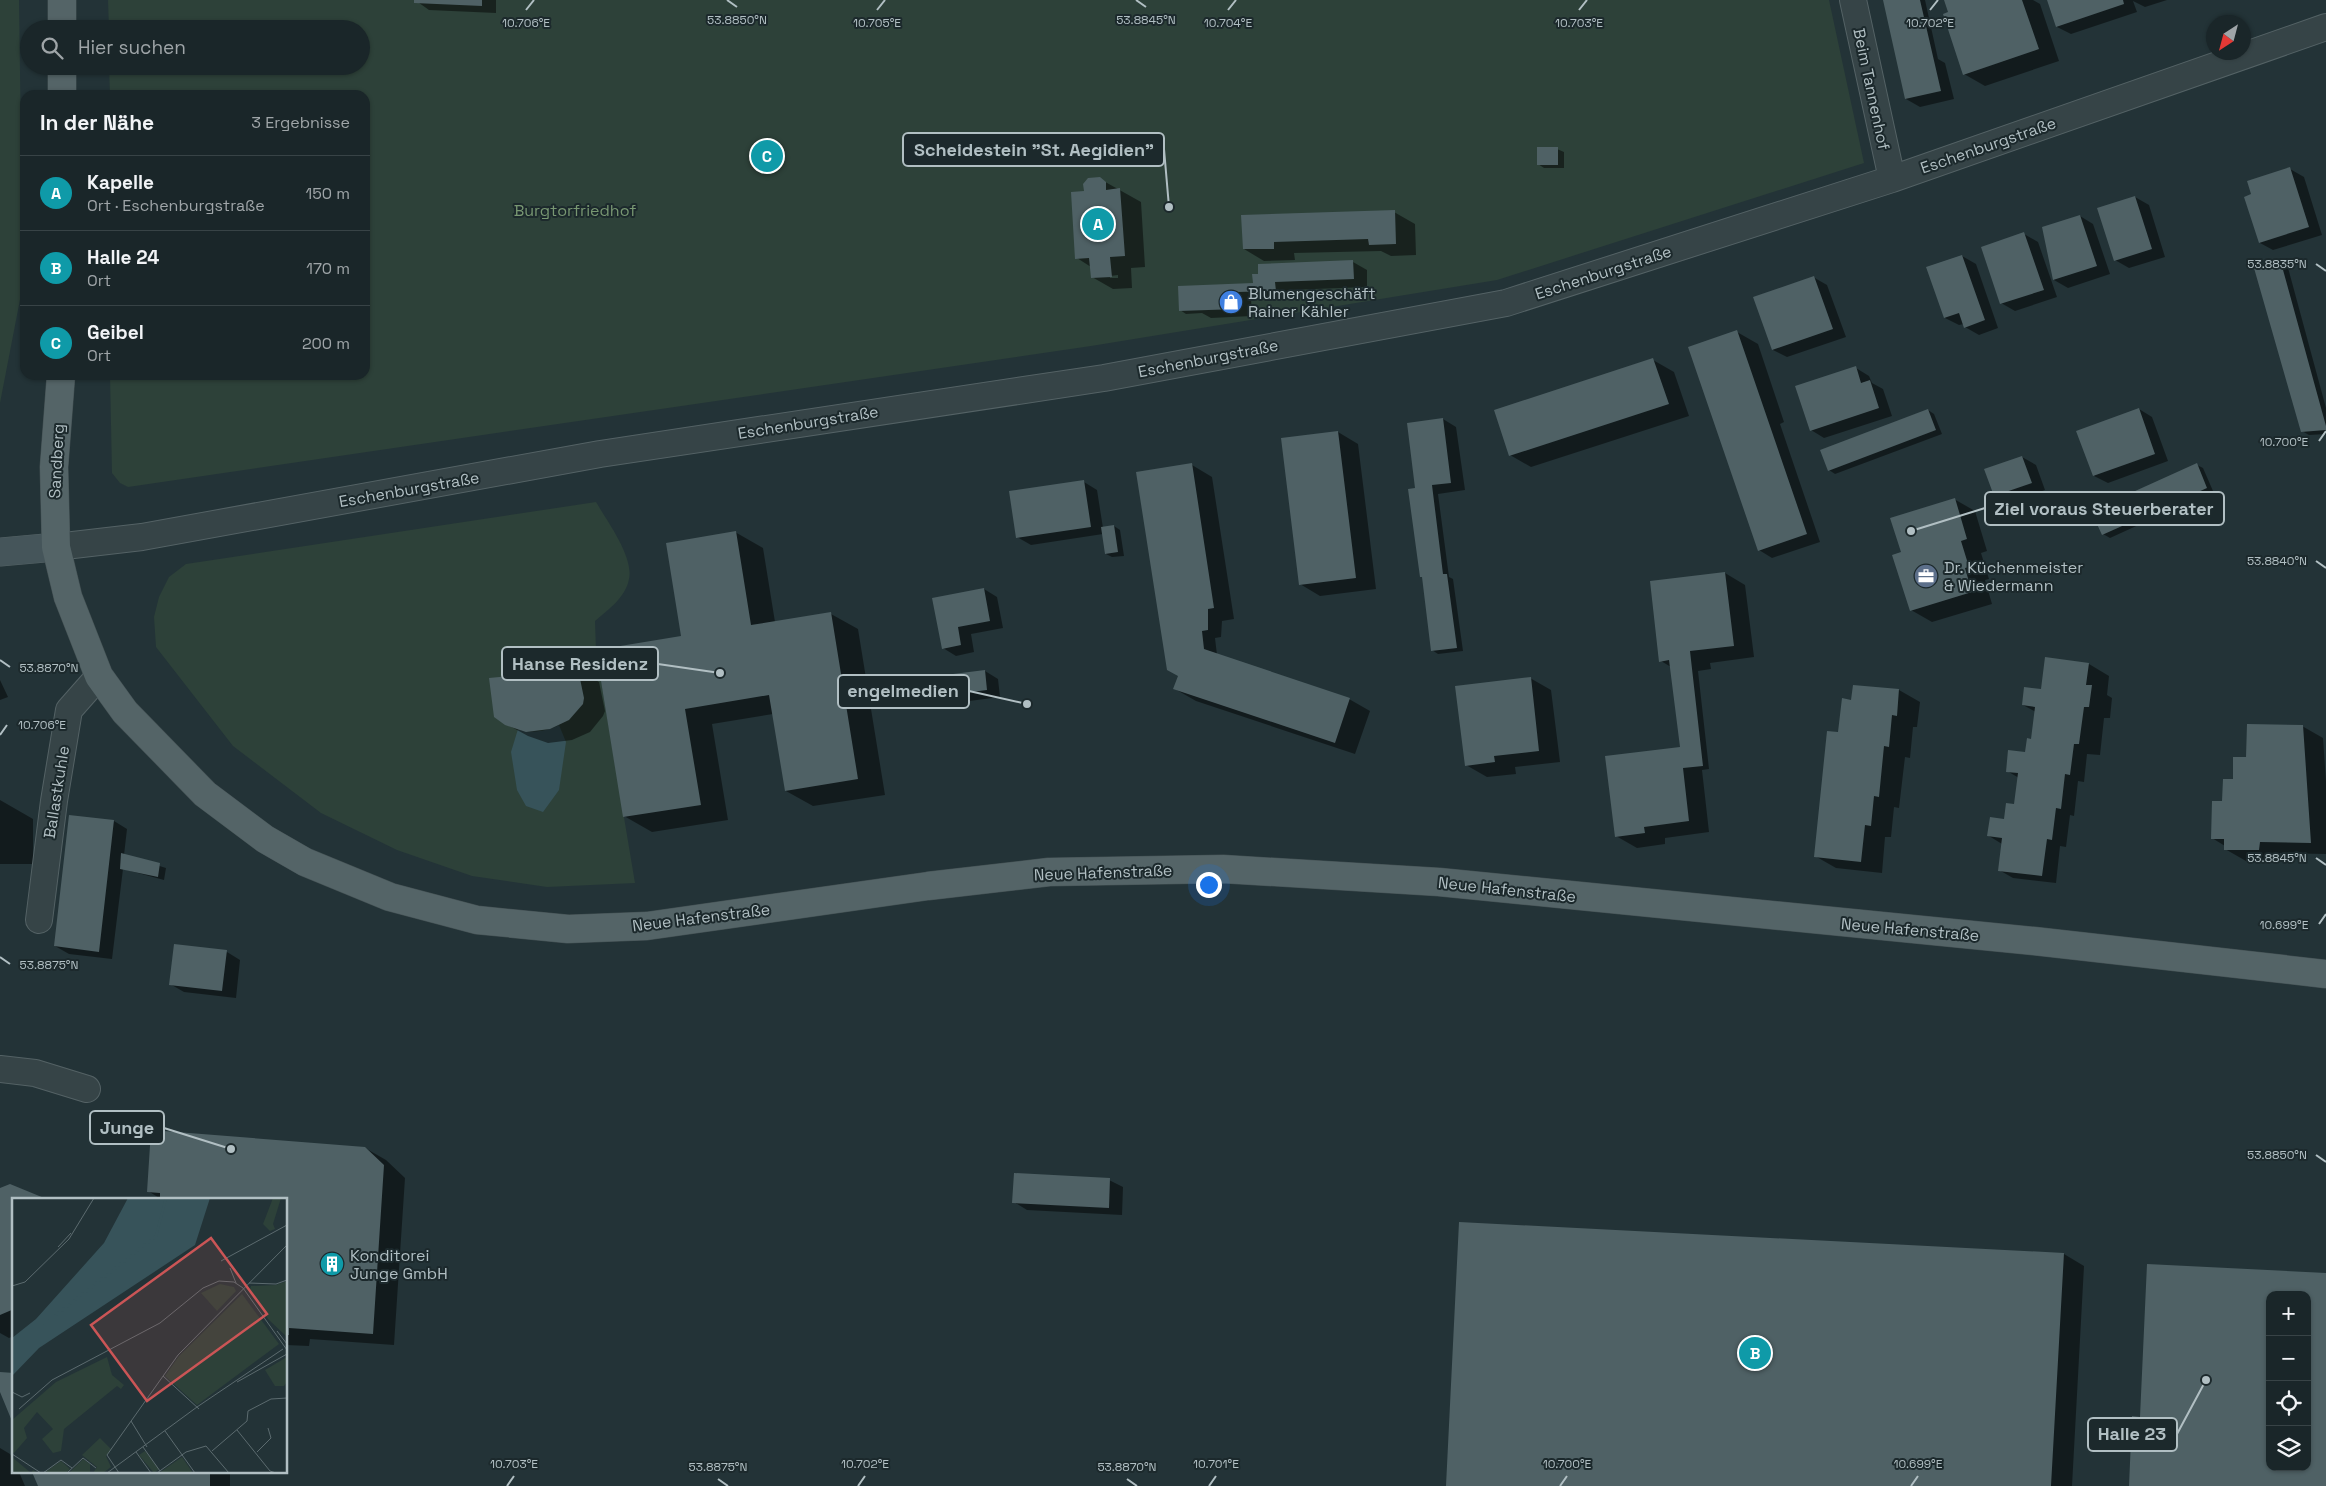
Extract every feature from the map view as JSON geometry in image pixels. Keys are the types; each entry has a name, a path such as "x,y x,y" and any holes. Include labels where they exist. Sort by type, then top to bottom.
{"main road":[{"path":"62,0 62,20"},
{"path":"62,75 62,90"},
{"name":"Sandberg","path":"56,547 54,467 61,380"},
{"name":"Neue Hafenstraße","path":"56,547 68,597 99,676 125,712 205,794 266,839 305,862 390,897 477,920 568,929 647,926 928,886 1049,872 1223,869 1439,882 2044,942 2326,974"}],"street":[{"name":"Beim Tannenhof","path":"1853,0 1892,179"},
{"name":"Eschenburgstraße","path":"56,547 171,532 600,454 1104,378 1506,303 1892,179 2326,27"},
{"path":"0,552 56,547"},
{"name":"Ballastkuhle","path":"39,920 54,800 69,710 99,676"},
{"path":"0,1069 35,1073 87,1089"}],"green space":[{"path":"0,0 19,0 20,300 0,403"},
{"name":"Burgtorfriedhof","path":"108,0 1829,0 1864,163 1497,280 1091,346 128,487 120,483 112,473 110,380 370,380 370,90 110,90 109,75 370,75 370,20 109,20"},
{"path":"596,502 628,560 629,579 624,592 616,603 595,621 596,650 635,883 547,887 472,876 397,850 321,813 233,746 156,647 154,617 159,597 169,577 186,564"}],"water":[{"path":"559,725 566,742 559,790 543,812 526,806 517,790 511,752 518,729 539,731"}],"building":[{"path":"414,0 482,0 482,6 414,3"},
{"path":"1883,0 1920,0 1941,91 1905,99"},
{"path":"1944,0 2022,0 2039,49 1963,75 1943,14 1948,12"},
{"path":"2047,0 2123,0 2124,4 2056,27"},
{"path":"1537,147 1558,147 1558,165 1537,165"},
{"path":"2290,167 2309,227 2259,243 2244,197 2251,194 2247,181"},
{"path":"1100,177 1106,182 1106,190 1120,188 1125,256 1110,257 1112,277 1091,278 1089,258 1075,259 1071,192 1084,191 1083,184 1088,178"},
{"path":"2135,196 2152,249 2114,261 2097,208"},
{"path":"1395,210 1396,244 1369,245 1368,239 1274,242 1274,249 1243,249 1241,215"},
{"path":"2080,215 2097,266 2053,280 2042,227"},
{"path":"2024,232 2044,290 2000,304 1981,247"},
{"path":"1962,255 1985,320 1964,328 1959,313 1944,318 1926,267"},
{"path":"2280,259 2326,430 2301,432 2254,268"},
{"path":"1353,260 1354,279 1275,282 1276,291 1238,292 1238,309 1179,311 1178,286 1253,283 1252,274 1258,274 1258,264"},
{"path":"1814,276 1833,329 1772,350 1753,297"},
{"path":"1737,330 1807,534 1758,551 1688,347"},
{"path":"1653,358 1669,404 1509,456 1494,410"},
{"path":"1856,366 1861,383 1870,380 1879,408 1810,431 1795,386"},
{"path":"2139,408 2155,454 2093,476 2076,431"},
{"path":"1928,409 1936,430 1828,471 1820,450"},
{"path":"1443,418 1451,483 1432,485 1443,574 1447,574 1457,648 1431,651 1408,489 1415,488 1407,423"},
{"path":"1338,431 1356,578 1299,585 1281,438"},
{"path":"2022,456 2032,483 1994,496 1984,469"},
{"path":"1192,463 1214,608 1208,609 1208,630 1202,631 1204,649 1350,698 1335,743 1173,689 1178,676 1167,670 1136,472"},
{"path":"2197,463 2207,488 2102,535 2091,511"},
{"path":"1084,480 1091,527 1016,538 1009,491"},
{"path":"1955,498 1967,539 1961,541 1969,567 1965,568 1972,592 1910,611 1892,555 1901,552 1890,518"},
{"path":"1114,525 1118,552 1105,554 1101,527"},
{"path":"736,531 751,625 831,612 858,779 785,791 769,695 685,709 701,805 623,817 596,650 681,636 666,543"},
{"path":"1725,572 1734,646 1690,651 1703,766 1683,768 1689,821 1644,827 1645,833 1615,837 1605,756 1680,747 1669,660 1659,662 1650,581"},
{"path":"984,588 990,621 958,627 961,645 942,649 932,598"},
{"path":"2045,657 2089,663 2086,685 2092,685 2089,707 2084,707 2079,744 2074,744 2070,775 2065,774 2061,809 2056,808 2052,840 2047,839 2042,876 1998,871 2002,838 1987,836 1990,817 2004,819 2006,803 2014,804 2018,773 2006,772 2008,750 2025,752 2027,738 2031,739 2035,707 2022,705 2024,687 2041,689"},
{"path":"578,669 584,698 583,704 569,720 550,729 526,732 505,725 494,717 489,678"},
{"path":"985,670 987,690 940,696 937,676"},
{"path":"1531,677 1539,751 1494,756 1495,762 1465,766 1455,686"},
{"path":"1853,685 1899,689 1897,716 1892,715 1889,747 1884,746 1879,797 1874,796 1871,826 1865,825 1861,862 1814,857 1827,731 1838,732 1842,698 1851,700"},
{"path":"2247,724 2303,725 2311,843 2260,842 2259,850 2224,850 2224,839 2211,839 2212,801 2222,801 2223,779 2233,779 2233,757 2246,757"},
{"path":"69,815 114,820 99,952 54,946"},
{"path":"121,853 160,863 158,877 120,869"},
{"path":"174,944 227,950 222,991 169,985"},
{"name":"Konditorei Junge GmbH","path":"151,1130 365,1147 384,1165 373,1334 289,1328 288,1335 288,1198 160,1198 160,1193 147,1192"},
{"path":"1014,1173 1110,1178 1109,1208 1012,1203"},
{"path":"10,1184 44,1198 12,1198 12,1310 0,1315 0,1188"},
{"path":"1459,1222 2064,1253 2051,1486 1446,1486"},
{"path":"2147,1264 2326,1273 2326,1486 2129,1486 2132,1416 2140,1417"},
{"path":"0,1372 12,1373 12,1421 0,1392"},
{"path":"33,1474 210,1474 210,1486 38,1486"}],"place":[{"name":"Geibel","path":"767,156"},
{"name":"Scheidestein \"St. Aegidien\"","path":"1169,207"},
{"name":"Kapelle","path":"1098,224"},
{"name":"Blumengeschäft Rainer Kähler","path":"1231,302"},
{"name":"Ziel voraus Steuerberater","path":"1911,531"},
{"name":"Dr. Küchenmeister & Wiedermann","path":"1926,576"},
{"name":"Hanse Residenz","path":"720,673"},
{"name":"engelmedien","path":"1027,704"},
{"name":"Junge","path":"231,1149"},
{"name":"Konditorei Junge GmbH","path":"332,1264"},
{"name":"Halle 24","path":"1755,1353"},
{"name":"Halle 23","path":"2206,1380"}]}
